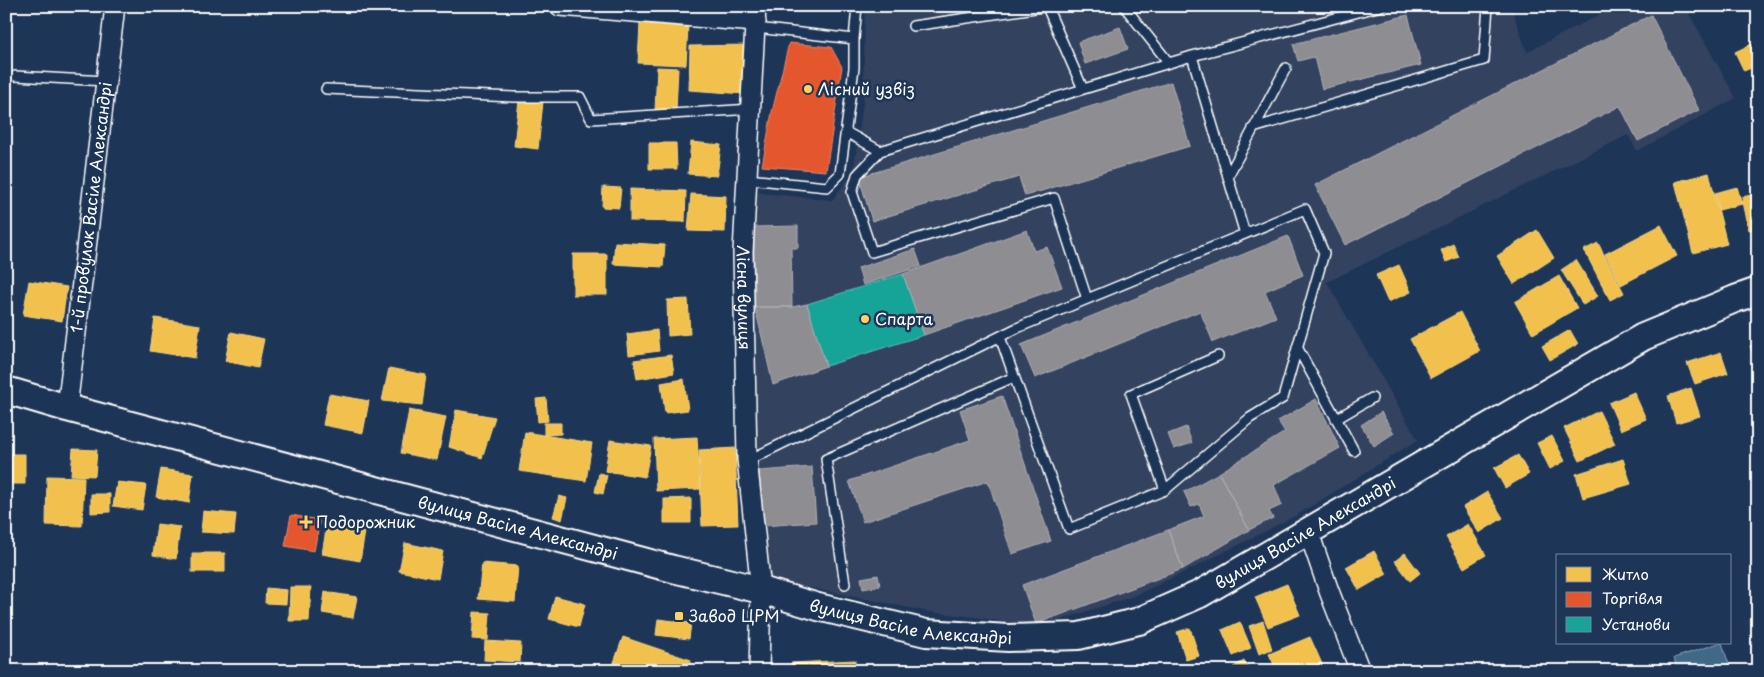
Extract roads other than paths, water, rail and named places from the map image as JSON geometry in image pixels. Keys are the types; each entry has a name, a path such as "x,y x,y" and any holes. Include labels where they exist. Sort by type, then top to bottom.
{"main road":[{"name":"вулиця Васіле Александрі","path":"6,390 66,408 760,590 818,607 926,632 1008,638 1078,636 1139,621 1200,594 1642,337 1735,299 1758,292"}],"street":[{"name":"1-й провулок Васіле Александрі","path":"66,408 115,6"},
{"path":"560,6 756,19"},
{"name":"Лісна вулиця","path":"756,19 743,252 747,459 760,590 759,671"},
{"path":"1308,530 1360,671"}],"lane":[{"path":"748,179 827,187 840,174 854,68 857,6"},
{"path":"914,26 1048,6 1083,89"},
{"path":"1124,6 1169,63"},
{"path":"1086,299 1054,198 872,252 852,192 857,175 880,151 1192,56 1381,6"},
{"path":"1253,128 1484,60 1488,6"},
{"path":"756,19 854,39"},
{"path":"1192,56 1245,234"},
{"path":"1228,176 1286,68"},
{"path":"15,76 106,81"},
{"path":"326,89 514,97 580,97 591,120 752,109"},
{"path":"846,132 880,151"},
{"path":"747,459 753,458 1000,337 1086,299 1305,209 1324,253 1283,398 1250,418 1165,490 1069,529 1000,337"},
{"path":"1297,347 1354,451"},
{"path":"1165,490 1130,394 1218,356"},
{"path":"845,584 826,459 1014,377"},
{"path":"1336,419 1372,398"}],"place":[{"name":"Лісний узвіз","path":"808,89"},
{"name":"Спарта","path":"865,319"},
{"name":"Подорожник","path":"306,522"},
{"name":"Завод ЦРМ","path":"679,616"}]}
